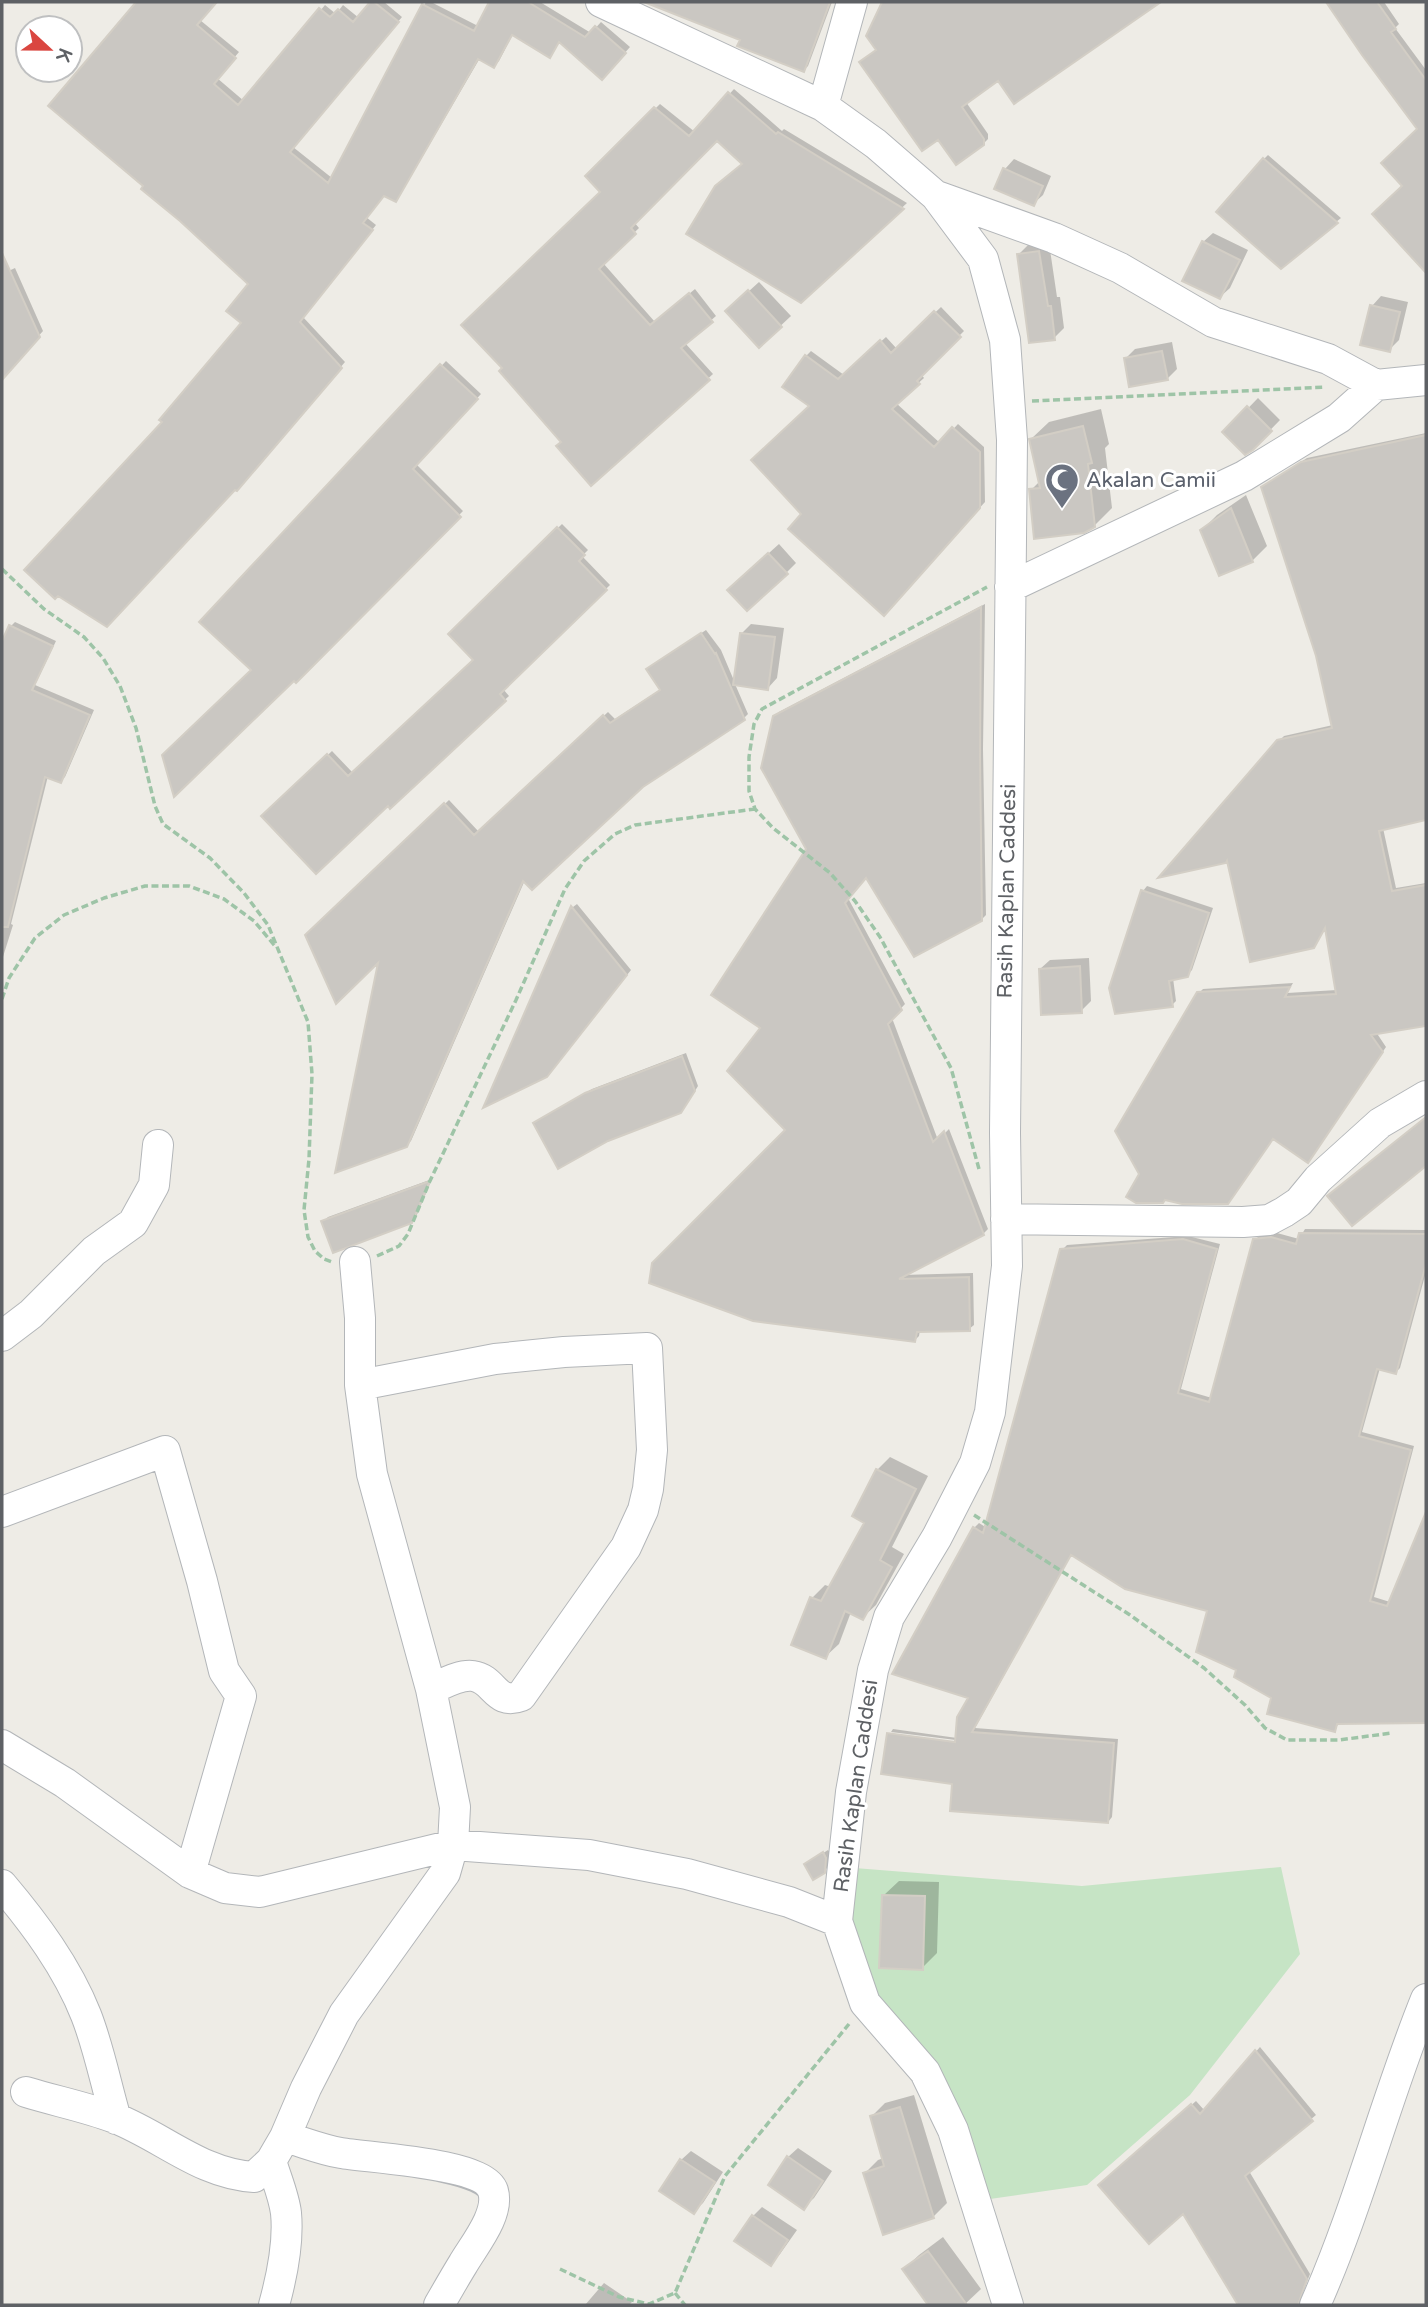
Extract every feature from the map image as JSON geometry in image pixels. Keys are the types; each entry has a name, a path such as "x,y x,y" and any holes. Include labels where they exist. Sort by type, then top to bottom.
{"street":[{"name":"Rasih Kaplan Caddesi","path":"601,2 823,106 876,144 936,196 983,259 1005,340 1012,440 1004,1133 1007,1266 990,1412 975,1463 937,1537 889,1617 873,1670 851,1792 837,1921 866,2003 925,2072 953,2130 1009,2305"},
{"path":"823,106 852,2"},
{"path":"936,196 1054,238 1120,268 1213,322 1328,359 1376,385 1426,380"},
{"path":"1010,581 1161,517 1244,476 1339,418 1376,385"},
{"path":"1006,1219 1269,1220 1299,1202 1318,1179 1380,1123 1426,1096"},
{"path":"2,1336 31,1314 94,1251 134,1223 154,1185 158,1145"},
{"path":"26,2092 116,2119 205,2166 234,2176 254,2177 278,2149 344,2014 445,1873 453,1845 455,1807 431,1689 372,1474 360,1385 360,1318 355,1262"},
{"path":"360,1385 522,1355 647,1348 651,1469 643,1510 626,1547 521,1696 508,1699 481,1678 470,1675 431,1689"},
{"path":"2,1512 165,1451 202,1580 224,1671 241,1696 190,1873"},
{"path":"2,1745 65,1783 190,1873 225,1888 260,1892 453,1845 589,1855 662,1869 789,1902 837,1921"},
{"path":"2,1885 47,1943 71,1982 87,2017 116,2119"},
{"path":"1315,2305 1333,2266 1416,2054 1426,1999"},
{"path":"274,2305 286,2241 286,2211 278,2149"},
{"path":"278,2149 427,2163 464,2172 485,2181 493,2191 492,2214 484,2232 439,2305"}],"path":[{"path":"1009,402 1336,387"},
{"path":"2,569 44,609 84,637 103,658 120,686 136,728 155,806 163,824 210,858 244,893 268,925 307,1022 312,1074 304,1210 308,1237 315,1251 324,1259 340,1265 367,1260 399,1246 408,1234 565,889 584,861 615,834 635,825 755,809"},
{"path":"982,1181 951,1068 880,937 855,901 830,873 773,828 755,809 749,791 749,757 754,724 762,709 1010,581"},
{"path":"2,999 9,978 35,938 64,915 104,898 145,887 189,886 225,899 254,921 277,947"},
{"path":"955,1503 1140,1622 1204,1668 1245,1705 1265,1728 1287,1740 1339,1740 1392,1733"},
{"path":"560,2269 619,2297 649,2304 675,2293 724,2176 866,2003"},
{"path":"675,2293 685,2305"}],"green space":[{"path":"842,1867 1082,1886 1281,1867 1300,1954 1190,2095 1087,2185 976,2201 953,2130 865,2003"}],"building":[{"path":"136,2 217,2 197,25 236,58 214,84 238,105 319,8 330,17 338,9 353,22 370,2 374,2 399,22 290,152 328,183 422,4 474,31 489,2 528,2 585,37 595,26 626,53 602,80 559,42 550,58 512,35 494,68 478,59 396,202 384,196 363,223 373,230 300,322 342,368 237,491 235,490 107,627 58,596 55,599 24,570 162,422 159,420 241,323 226,311 248,284 141,189 143,186 48,106 67,84 84,84 84,63"},
{"path":"644,2 830,2 804,72 737,46 740,40"},
{"path":"882,2 1161,2 1014,104 998,81 962,107 984,139 984,145 956,165 938,140 922,151 859,62 876,50 866,36"},
{"path":"1326,2 1377,2 1396,29 1391,32 1426,80 1426,273 1372,214 1402,186 1381,163 1417,129"},
{"path":"728,92 776,134 778,132 904,209 801,303 686,234 715,186 742,164 717,141 631,228 636,234 599,269 650,325 689,293 713,322 681,348 710,380 591,486 556,446 561,442 499,371 502,368 461,325 600,192 585,176 654,107 689,136"},
{"path":"1263,158 1338,223 1281,269 1216,212"},
{"path":"1003,168 1043,186 1034,206 994,189"},
{"path":"1202,241 1240,260 1220,299 1182,281"},
{"path":"1039,251 1055,340 1029,343 1017,254"},
{"path":"2,253 40,337 2,380"},
{"path":"748,290 782,327 759,348 725,311"},
{"path":"1370,305 1400,312 1390,352 1360,345"},
{"path":"934,311 961,337 917,381 920,384 892,409 934,447 952,427 980,452 980,508 884,616 788,529 801,514 751,460 809,406 782,387 805,355 838,379 880,340 891,353"},
{"path":"1162,351 1168,380 1129,387 1124,358"},
{"path":"440,364 478,399 413,469 461,517 296,683 294,681 174,797 162,755 251,670 199,622"},
{"path":"1247,406 1272,431 1245,455 1222,432"},
{"path":"1083,426 1092,463 1088,464 1095,527 1084,533 1034,539 1029,489 1040,488 1029,439"},
{"path":"1426,435 1426,820 1379,831 1392,891 1426,885 1426,1026 1371,1035 1383,1052 1308,1163 1273,1139 1228,1204 1182,1204 1165,1200 1163,1203 1136,1203 1126,1197 1139,1174 1115,1131 1197,992 1290,987 1285,997 1336,994 1325,928 1314,948 1250,962 1227,861 1158,878 1277,740 1332,728 1316,656 1261,487 1301,462"},
{"path":"1231,508 1253,562 1219,576 1200,530"},
{"path":"557,527 585,555 579,561 607,590 500,694 506,701 316,874 261,816 327,754 348,776 473,660 448,634"},
{"path":"768,553 788,574 747,611 727,590"},
{"path":"981,607 982,921 914,957 866,878 845,903 902,1010 888,1024 933,1142 944,1131 984,1235 899,1279 969,1277 970,1331 917,1332 915,1342 753,1321 649,1283 652,1263 785,1130 727,1071 760,1028 711,995 806,849 761,768 773,716"},
{"path":"9,625 53,646 32,690 90,715 61,783 45,777 8,927 2,927 2,641"},
{"path":"701,633 716,653 745,720 643,787 532,890 523,881 407,1147 335,1173 378,963 336,1004 305,935 444,803 474,835 603,715 610,723 660,690 646,669"},
{"path":"740,633 775,637 768,690 733,685"},
{"path":"1141,890 1209,913 1188,977 1169,981 1173,1007 1115,1014 1109,988"},
{"path":"571,906 627,975 547,1077 483,1108"},
{"path":"1080,966 1082,1013 1041,1015 1039,969"},
{"path":"682,1056 695,1091 681,1113 608,1141 558,1169 533,1123 585,1093"},
{"path":"1426,1117 1426,1166 1352,1226 1327,1196"},
{"path":"430,1181 412,1223 333,1253 321,1221"},
{"path":"1299,1233 1426,1234 1426,1264 1396,1374 1377,1369 1359,1436 1411,1450 1370,1601 1387,1606 1426,1512 1426,1723 1337,1724 1335,1732 1267,1714 1271,1698 1234,1677 1236,1670 1196,1652 1207,1611 1125,1589 1071,1555 972,1732 1114,1743 1108,1823 950,1811 952,1784 881,1774 887,1733 955,1742 957,1717 968,1698 892,1674 973,1527 983,1533 1060,1249 1183,1239 1217,1249 1178,1393 1209,1402 1253,1239 1271,1237 1296,1244"},
{"path":"876,1469 916,1489 880,1560 892,1567 863,1620 845,1611 826,1659 791,1645 810,1597 821,1601 864,1523 852,1516"},
{"path":"823,1852 826,1858 825,1873 813,1880 804,1864"},
{"path":"882,1895 925,1896 923,1970 879,1968"},
{"path":"1255,2050 1313,2121 1245,2176 1307,2279 1298,2305 1238,2305 1183,2214 1149,2244 1098,2185 1191,2104 1200,2114"},
{"path":"900,2107 934,2218 883,2235 863,2173 884,2166 870,2116"},
{"path":"787,2156 823,2181 804,2210 768,2185"},
{"path":"680,2159 715,2182 694,2214 659,2191"},
{"path":"752,2215 788,2240 771,2266 734,2241"},
{"path":"928,2251 967,2305 928,2305 902,2269"}],"place":[{"name":"Akalan Camii","path":"1062,510"}]}
